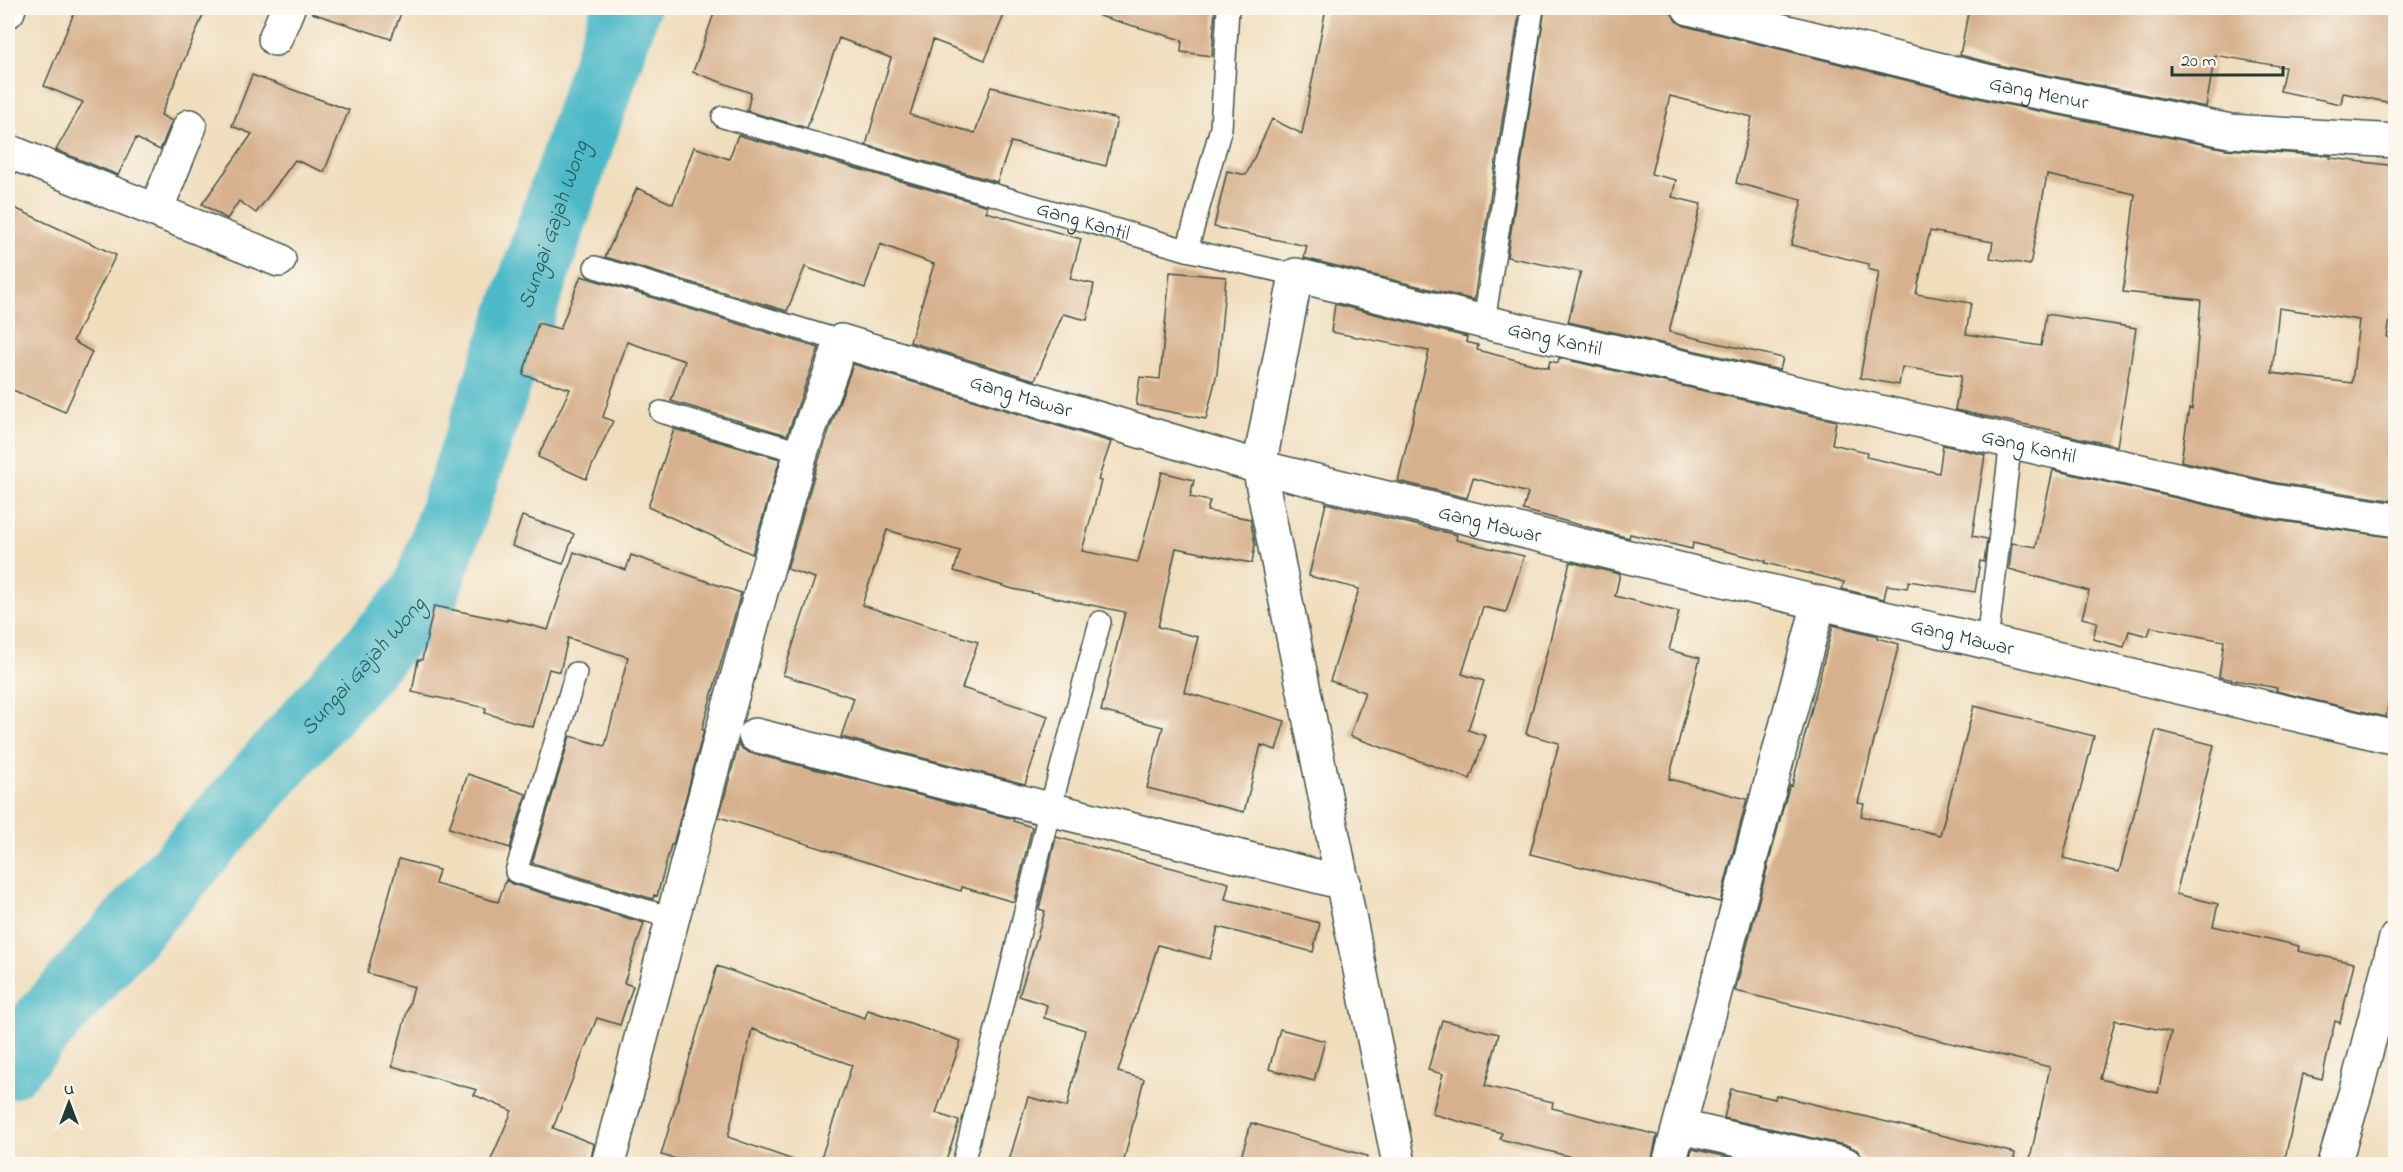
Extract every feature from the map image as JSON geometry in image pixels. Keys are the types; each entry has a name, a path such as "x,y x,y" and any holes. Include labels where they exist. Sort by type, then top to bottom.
{"street":[{"path":"275,39 288,8"},
{"name":"Gang Menur","path":"1700,9 2003,85 2229,131 2396,141"},
{"path":"156,210 190,126"},
{"path":"8,151 279,260"},
{"path":"1296,275 1259,467 1399,1164"},
{"name":"Gang Kantil","path":"1296,275 1484,322 2272,501 2396,520"},
{"path":"608,1164 726,715 801,452 841,341"},
{"name":"Gang Mawar","path":"841,341 1259,467 1820,603 2396,738"},
{"path":"1670,1164 1820,603"},
{"path":"755,735 1344,883"},
{"path":"2334,1164 2357,1087 2396,938"},
{"path":"1680,1127 1845,1164"}],"lane":[{"path":"1187,250 1221,128 1228,8"},
{"path":"1484,322 1533,8"},
{"name":"Gang Kantil","path":"723,117 1187,250 1296,275"},
{"name":"Gang Mawar","path":"595,267 841,341"},
{"path":"661,412 801,452"},
{"path":"1987,642 2011,441"},
{"path":"963,1164 1050,809 1100,622"},
{"path":"576,673 516,872 672,918"}],"building":[{"path":"76,8 206,8 161,115 172,121 160,150 136,138 118,175 56,150 83,102 44,86"},
{"path":"313,8 403,8 391,39 312,13"},
{"path":"716,8 1007,8 985,60 933,40 910,115 975,133 991,87 1117,119 1106,166 1011,142 997,182 866,145 891,58 839,38 807,128 747,111 751,93 693,72"},
{"path":"1100,8 1215,8 1212,56 1181,52 1182,40 1099,16"},
{"path":"1326,8 1520,8 1474,300 1304,258 1307,246 1214,227 1227,171 1246,175 1272,119 1302,134"},
{"path":"1545,8 1652,8 1671,12 1676,21 1685,26 1999,103 2226,149 2331,156 2330,158 2396,166 2396,285 2387,337 2396,338 2396,399 2389,457 2396,458 2395,501 2277,483 2181,461 2189,408 2192,409 2201,300 2123,292 2135,194 2047,175 2030,265 1990,258 1993,242 1930,231 1916,294 1971,303 1966,334 2041,346 2046,314 2136,328 2117,446 1955,410 1961,376 1902,367 1899,385 1860,378 1879,272 1868,269 1869,264 1791,245 1802,200 1736,183 1752,117 1670,96 1651,174 1676,180 1672,197 1701,204 1669,332 1783,358 1780,370 1568,322 1581,272 1507,257","holes":["2279,308 2359,320 2352,383 2272,373"]},
{"path":"1969,8 2396,8 2396,104 2343,93 2341,104 2280,91 2285,67 2215,55 2206,107 2007,67 1960,55"},
{"path":"252,75 349,110 324,172 295,160 256,213 239,201 227,219 202,204 252,134 232,126"},
{"path":"738,135 988,206 986,212 1081,239 1070,279 1094,284 1087,320 1063,314 1035,380 910,342 934,264 880,244 865,288 805,267 787,311 605,257 637,188 673,204 694,147 729,159"},
{"path":"8,205 116,255 73,341 92,352 65,412 8,388"},
{"path":"1170,272 1226,277 1217,373 1206,419 1136,405 1140,377 1160,379"},
{"path":"581,276 819,348 787,435 671,401 685,361 627,342 603,417 613,421 586,479 538,457 570,389 523,375 538,323 560,329"},
{"path":"1335,304 1467,337 1466,342 1478,345 1477,350 1548,368 1550,361 1558,363 1559,358 1836,421 1832,444 1867,452 1866,457 1939,473 1943,445 1985,455 1972,536 1987,539 1984,562 1980,561 1975,592 1909,581 1907,588 1887,585 1884,599 1842,589 1844,582 1693,543 1692,549 1630,534 1629,538 1523,510 1528,493 1473,478 1467,498 1398,481 1429,351 1331,332"},
{"path":"853,364 1111,442 1098,480 1101,481 1082,551 1138,562 1162,472 1194,480 1190,497 1210,501 1207,511 1250,519 1255,544 1252,563 1176,548 1158,627 1198,637 1184,692 1285,721 1276,750 1261,745 1244,812 1147,788 1163,727 1101,711 1125,612 1013,589 954,571 960,551 887,530 862,605 978,642 962,688 1048,716 1025,784 841,737 854,698 783,675 815,578 787,569 818,462"},
{"path":"674,429 780,459 752,554 648,507"},
{"path":"2053,470 2269,519 2396,538 2396,687 2391,686 2386,717 2276,691 2277,688 2219,677 2224,641 2151,627 2148,636 2129,631 2124,647 2093,639 2097,622 2082,618 2089,591 2009,569 2012,543 2036,547"},
{"path":"1326,503 1457,535 1456,540 1524,556 1506,612 1483,607 1462,674 1484,681 1468,730 1486,736 1470,779 1350,736 1365,692 1330,681 1359,589 1309,576"},
{"path":"522,516 574,534 563,564 512,546"},
{"path":"574,552 626,570 631,555 741,593 702,729 704,730 673,845 671,845 657,896 654,895 653,899 532,863 570,736 605,746 628,657 568,638 560,672 549,669 533,727 485,713 486,708 412,692 418,660 422,660 434,606 507,621 507,619 548,630"},
{"path":"1570,562 1620,574 1615,596 1679,612 1669,650 1700,658 1669,779 1747,799 1720,902 1530,854 1559,743 1526,734"},
{"path":"1833,625 1878,636 1877,638 1899,644 1858,803 1864,804 1861,816 1940,835 1974,706 2094,736 2063,858 2119,872 2156,730 2214,745 2176,894 2218,904 2213,926 2299,946 2298,951 2354,963 2340,1023 2335,1021 2322,1079 2303,1074 2284,1164 2029,1164 2050,1067 1735,991 1783,808 1790,785 1792,786","holes":["2115,1020 2171,1032 2158,1093 2100,1079"]},
{"path":"739,743 742,749 750,753 1014,819 1013,821 1032,827 1014,902 962,887 961,891 719,817"},
{"path":"468,774 526,794 510,848 449,828"},
{"path":"1056,837 1229,883 1225,899 1320,923 1313,952 1218,927 1210,959 1158,945 1118,1072 1144,1079 1123,1164 1008,1164 1028,1097 1067,1107 1085,1030 1044,1018 1047,1005 1019,996 1045,911 1039,909"},
{"path":"399,859 439,870 435,884 498,902 506,880 512,884 644,923 624,983 633,986 620,1025 597,1018 553,1128 594,1144 590,1164 489,1164 512,1111 474,1095 477,1090 392,1066 414,987 367,973"},
{"path":"717,966 865,1018 868,1010 961,1041 936,1113 959,1121 945,1164 819,1164 852,1065 752,1029 728,1137 793,1160 792,1164 695,1164 661,1155"},
{"path":"1442,1020 1499,1034 1485,1086 1553,1102 1552,1108 1657,1135 1651,1164 1578,1164 1580,1159 1500,1139 1502,1133 1432,1114 1443,1074 1428,1070"},
{"path":"1280,1029 1325,1041 1314,1081 1269,1069"},
{"path":"1731,1089 1775,1099 1776,1095 2015,1153 2013,1164 1889,1164 1863,1158 1857,1150 1849,1146 1724,1118"},
{"path":"1251,1123 1367,1156 1366,1164 1239,1164"},
{"path":"1692,1149 1747,1161 1746,1164 1688,1164"}],"waterway":[{"name":"Sungai Gajah Wong","path":"8,1065 425,594 626,8"}]}
